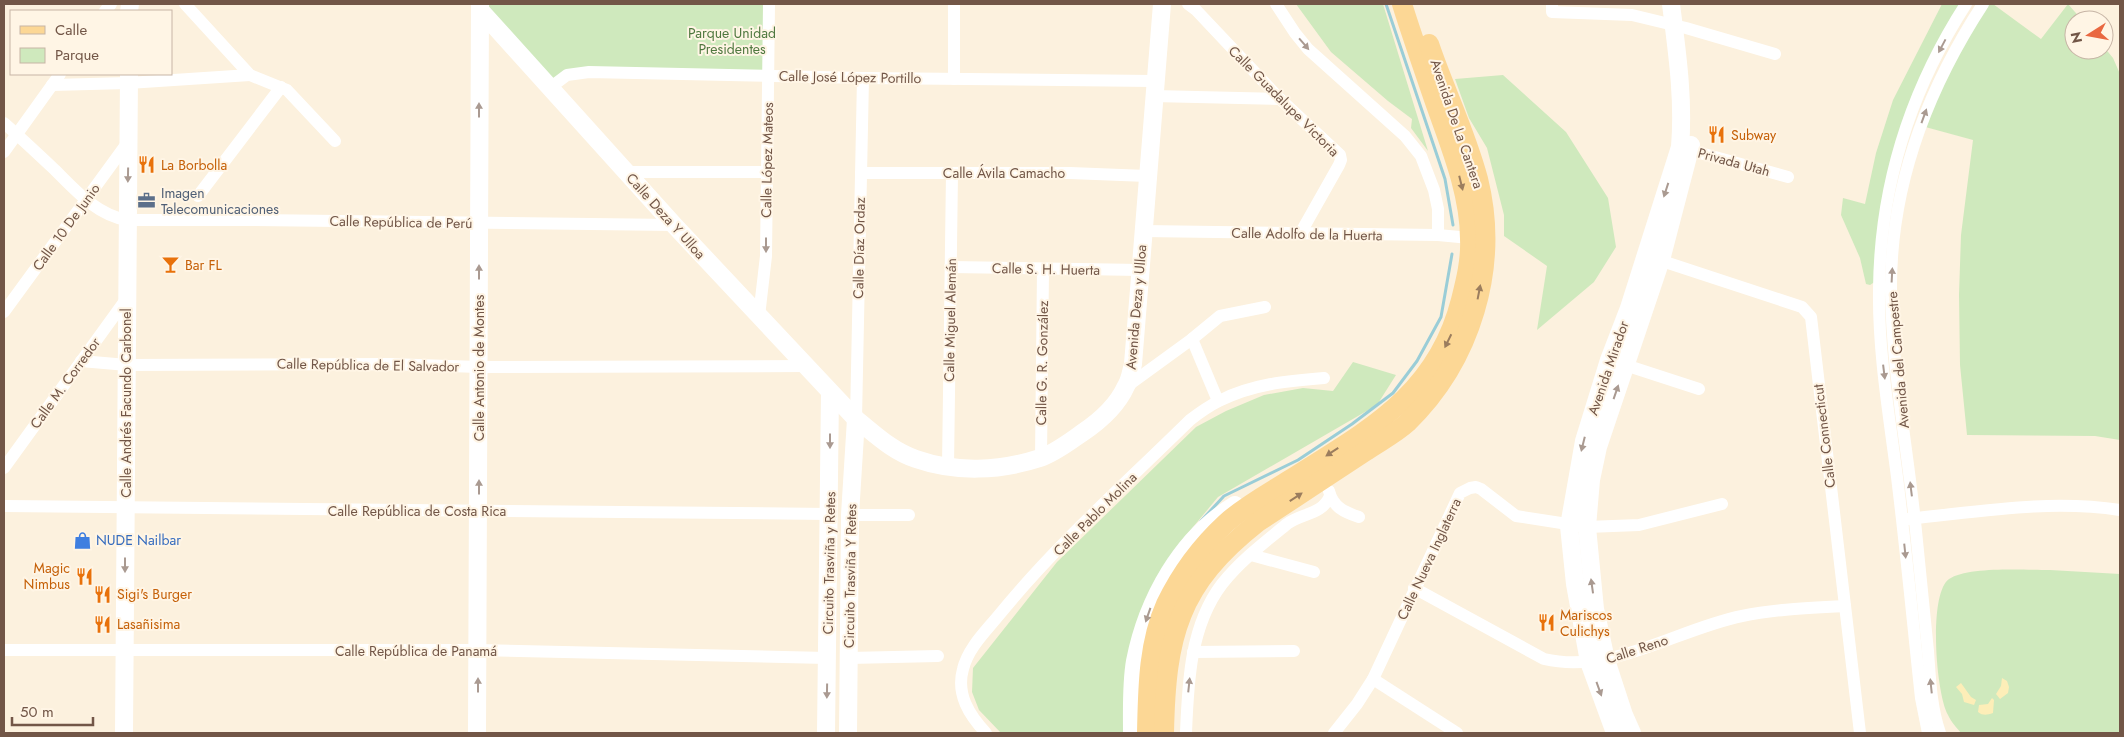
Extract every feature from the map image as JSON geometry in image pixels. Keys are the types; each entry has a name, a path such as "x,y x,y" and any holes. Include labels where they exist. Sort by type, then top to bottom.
{"main road":[{"name":"Avenida De La Cantera","path":"1164,733 1165,686 1170,649 1179,618 1194,589 1216,560 1237,538 1272,512 1328,487 1405,424 1454,329 1466,280 1470,238 1465,200 1459,173 1402,4"},
{"name":"Avenida De La Cantera","path":"1147,733 1149,671 1158,631 1170,597 1199,551 1226,523 1254,502 1421,395 1453,364 1470,329 1482,277 1486,240 1485,218 1478,178 1416,4"}],"street":[{"path":"185,4 250,75"},
{"name":"Calle López Mateos","path":"759,316 766,256 769,4"},
{"path":"954,4 954,79"},
{"name":"Avenida Deza y Ulloa","path":"856,418 888,445 916,459 948,467 971,469 996,468 1041,458 1093,426 1111,410 1126,387 1133,364 1162,4"},
{"name":"Calle Guadalupe Victoria","path":"1188,4 1196,10 1280,99 1339,153 1341,157 1339,164 1300,234"},
{"path":"1276,4 1308,49 1405,136 1421,156 1434,190 1438,208 1438,235"},
{"path":"1552,4 1552,12 1632,15 1680,26 1775,54"},
{"name":"Avenida Mirador","path":"1671,4 1680,26"},
{"name":"Avenida Mirador","path":"1615,733 1575,584 1584,441 1617,363 1629,308 1653,258 1685,149 1682,123 1680,26 1683,4"},
{"name":"Avenida del Campestre","path":"1940,733 1932,700 1888,348 1878,289 1885,214 1897,152 1920,90 1952,26 1966,4"},
{"name":"Avenida del Campestre","path":"1888,348 1893,247 1911,156 1931,96 1944,68 1983,4"},
{"name":"Calle Deza Y Ulloa","path":"480,7 674,225 856,418"},
{"name":"Calle Antonio de Montes","path":"477,733 480,7"},
{"name":"Calle José López Portillo","path":"552,87 567,74 582,72 954,79 1154,89"},
{"path":"4,152 59,75"},
{"path":"52,85 129,78 250,75 282,87 291,94 335,141"},
{"name":"Calle Andrés Facundo Carbonel","path":"124,733 129,78"},
{"name":"Calle Díaz Ordaz","path":"856,418 863,78"},
{"path":"198,196 282,87"},
{"path":"1154,89 1280,99"},
{"path":"4,122 86,200 110,215 127,220"},
{"name":"Calle 10 De Junio","path":"4,312 128,142"},
{"name":"Privada Utah","path":"1685,149 1788,177"},
{"path":"1897,152 1911,156"},
{"path":"627,172 766,172"},
{"name":"Calle Ávila Camacho","path":"861,173 1070,173 1147,176"},
{"name":"Calle Miguel Alemán","path":"948,467 952,173"},
{"name":"Calle República de Perú","path":"127,220 674,225"},
{"name":"Calle Adolfo de la Huerta","path":"1143,231 1438,235 1470,238"},
{"name":"Calle Connecticut","path":"1653,258 1802,306 1811,317 1860,733"},
{"name":"Calle S. H. Huerta","path":"950,267 1141,270"},
{"name":"Calle G. R. González","path":"1041,458 1043,269"},
{"name":"Calle M. Corredor","path":"4,468 127,298"},
{"path":"1126,387 1220,316 1265,307"},
{"path":"1192,339 1218,401"},
{"name":"Calle República de El Salvador","path":"81,361 127,365 806,366"},
{"path":"1617,363 1699,389"},
{"name":"Calle Pablo Molina","path":"986,733 972,717 963,698 961,682 963,667 974,646 1019,590 1190,420 1218,401 1248,388 1282,381 1324,378"},
{"name":"Circuito Trasviña y Retes","path":"826,733 830,392"},
{"name":"Circuito Trasviña Y Retes","path":"848,733 850,515 856,418"},
{"name":"Avenida De La Cantera","path":"1132,733 1135,662 1149,610 1164,582 1181,555 1202,530 1226,510 1254,493 1292,478"},
{"path":"1328,487 1333,502 1344,512 1359,517"},
{"path":"1186,733 1188,683 1193,652 1203,615 1212,599 1223,583 1251,555 1289,523 1324,507 1328,487"},
{"name":"Calle Nueva Inglaterra","path":"1334,733 1357,704 1373,679 1460,493 1465,490 1470,488 1480,489 1516,516 1578,526 1639,525 1722,504"},
{"path":"1908,519 2044,505 2075,505 2120,510"},
{"name":"Calle República de Costa Rica","path":"4,506 126,509 830,514"},
{"name":"Avenida De La Cantera","path":"1173,733 1175,691 1180,650 1194,611 1215,576 1272,512"},
{"path":"850,515 908,515"},
{"name":"Avenida del Campestre","path":"1908,519 1921,698 1928,733"},
{"path":"1251,555 1314,572"},
{"name":"Calle Reno","path":"1414,588 1544,659 1562,662 1597,661 1742,616 1787,609 1845,606"},
{"name":"Calle República de Panamá","path":"4,650 478,650 827,658"},
{"path":"1193,652 1294,651"},
{"path":"849,658 938,656"},
{"name":"Avenida Mirador","path":"1597,661 1632,733"},
{"path":"1373,679 1456,733"}],"green space":[{"name":"Parque Unidad Presidentes","path":"484,4 771,4 770,78 562,76 550,85"},
{"path":"1296,4 1383,4 1428,151 1411,128 1412,119 1331,52"},
{"path":"1942,4 1965,4 1908,111 1879,279 1870,285 1866,284 1860,258 1841,215 1843,198 1865,204 1876,153 1893,100"},
{"path":"1979,4 1993,4 2041,39 2068,4 2073,10 2064,10 2064,60 2114,60 2120,74 2120,440 2095,436 1967,435 1960,365 1959,295 1961,235 1973,140 1918,125"},
{"path":"1503,75 1566,132 1608,198 1616,247 1594,282 1537,330 1547,266 1504,236 1504,215 1487,148 1469,118 1455,79"},
{"path":"1353,362 1396,375 1377,405 1218,497 1179,544 1149,593 1127,681 1123,733 1001,733 979,710 972,692 973,668 1057,562 1196,427 1226,411 1264,395 1303,388 1333,391"},
{"path":"1983,570 2050,570 2120,574 2120,733 1961,733 1949,718 1940,687 1936,623 1942,588 1949,579 1969,572"}],"sand":[{"path":"2002,678 2007,681 2009,687 2008,693 2000,699 1996,694 2001,686"},
{"path":"1961,683 1971,697 1976,700 1974,705 1964,702 1962,694 1956,687"},
{"path":"1992,698 1994,700 1993,713 1985,715 1978,712 1979,705 1988,704"}],"waterway":[{"path":"1386,4 1445,179 1453,225"},
{"path":"1201,521 1224,496 1298,460 1352,424 1393,393 1417,361 1441,317 1452,254"}],"place":[{"name":"Subway","path":"1717,135"},
{"name":"La Borbolla","path":"147,165"},
{"name":"Imagen Telecomunicaciones","path":"147,201"},
{"name":"Bar FL","path":"171,265"},
{"name":"NUDE Nailbar","path":"82,540"},
{"name":"Magic Nimbus","path":"84,576"},
{"name":"Sigi's Burger","path":"103,594"},
{"name":"Mariscos Culichys","path":"1546,623"},
{"name":"Lasañisima","path":"103,624"}]}
